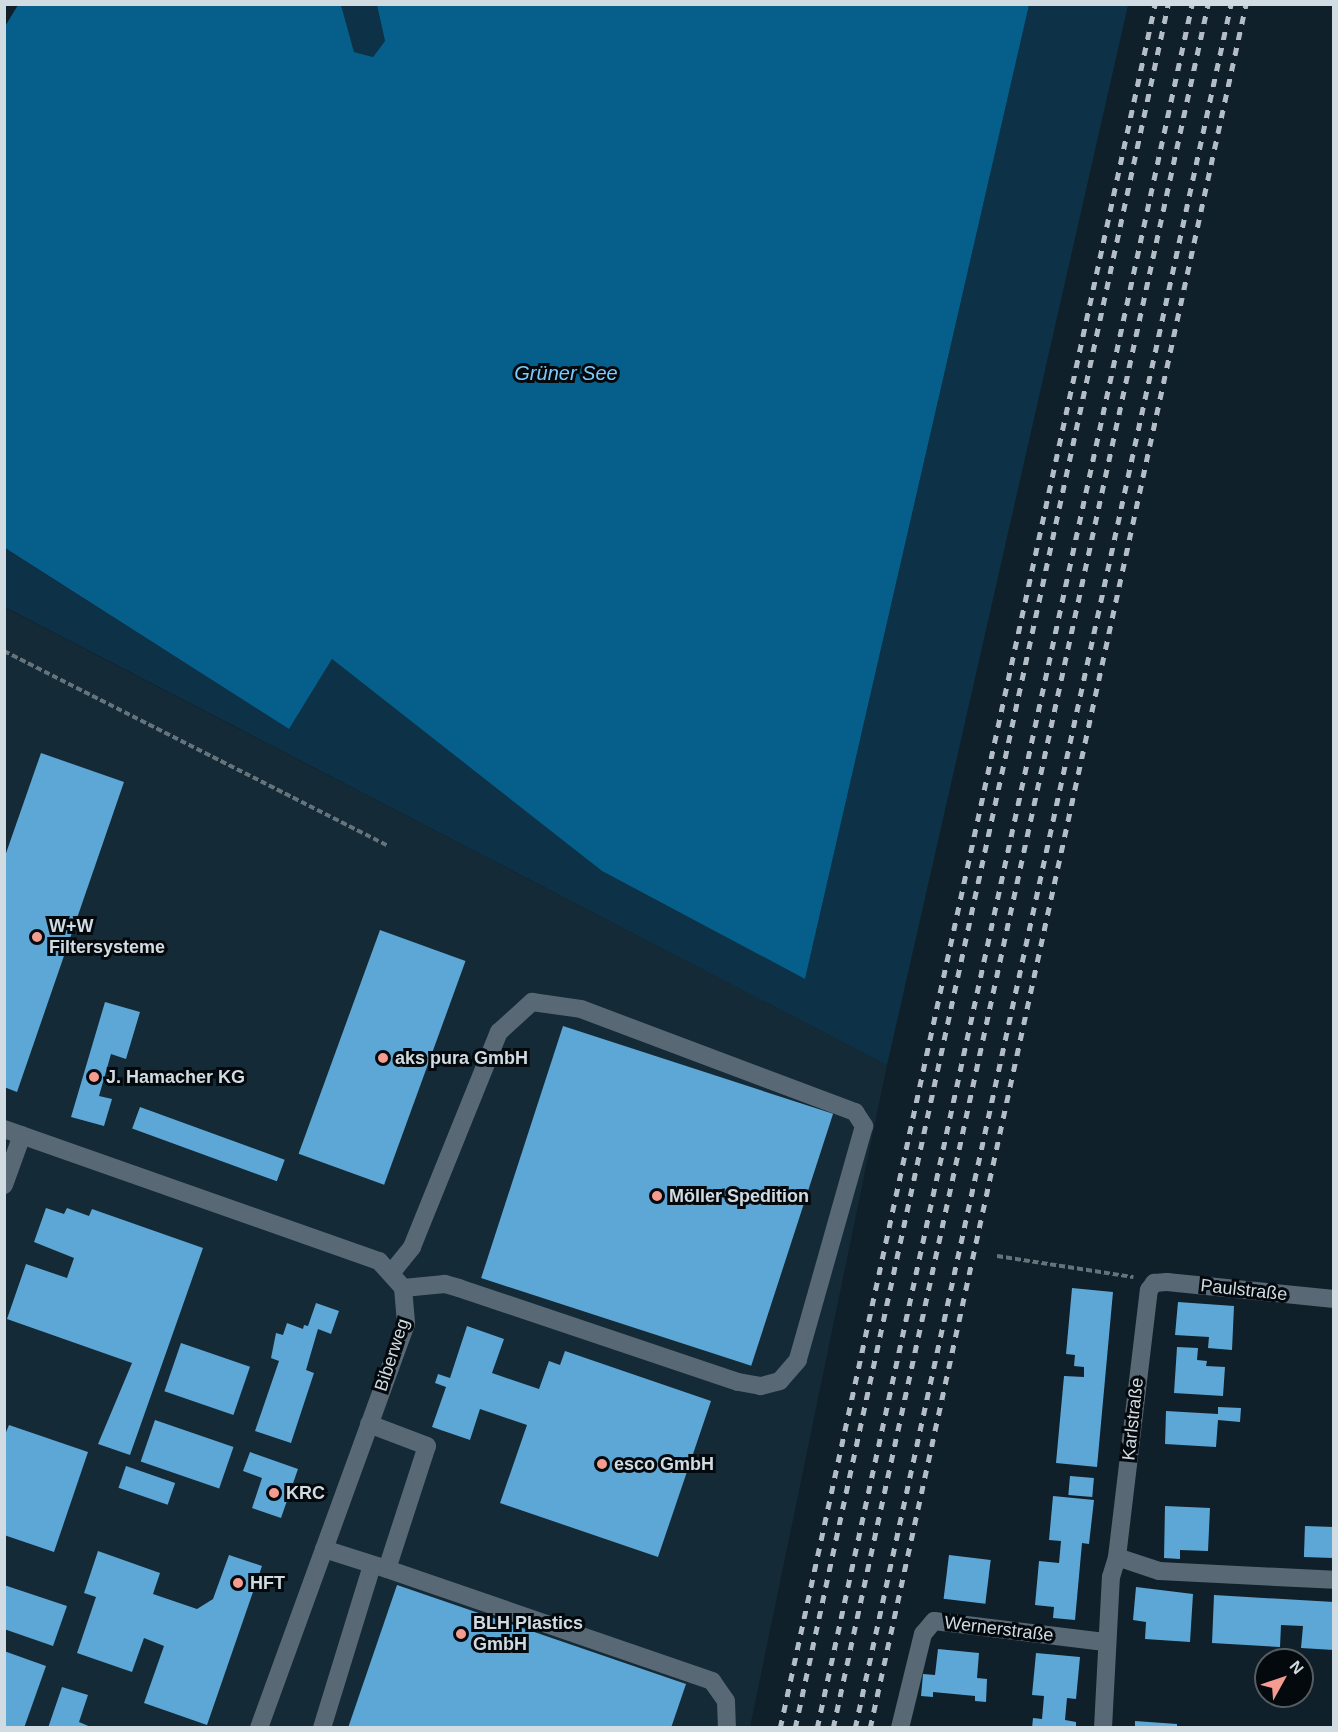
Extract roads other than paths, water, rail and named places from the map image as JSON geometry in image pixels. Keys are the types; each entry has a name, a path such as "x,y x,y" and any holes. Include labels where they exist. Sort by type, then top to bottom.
{"street":[{"path":"4,1129 379,1262 392,1272 403,1288 445,1284 494,1297 738,1382 761,1386 780,1381 798,1360 864,1126 855,1112 592,1013 532,1002 498,1032 412,1247 392,1272"},
{"path":"4,1185 22,1135"},
{"name":"Paulstraße","path":"1154,1283 1334,1299"},
{"name":"Karlstraße","path":"1103,1728 1111,1577 1117,1557 1146,1297 1154,1283"},
{"name":"Biberweg","path":"259,1728 405,1324 403,1288"},
{"path":"322,1728 380,1567 427,1446 369,1424"},
{"path":"324,1549 712,1681 726,1701 727,1728"},
{"path":"1117,1557 1159,1571 1334,1580"},
{"name":"Wernerstraße","path":"900,1728 923,1634 934,1621 1106,1642"}],"water":[{"name":"Grüner See","path":"18,5 341,5 354,52 373,57 385,41 377,5 1029,5 805,979 602,871 332,659 289,729 5,548 4,28"}],"railway":[{"path":"780,1728 1155,4"},
{"path":"795,1728 1168,4"},
{"path":"817,1728 1192,4"},
{"path":"833,1728 1208,4"},
{"path":"855,1728 1231,4"},
{"path":"870,1728 1246,4"}],"place":[{"name":"W+W Filtersysteme","path":"37,937"},
{"name":"aks pura GmbH","path":"383,1058"},
{"name":"J. Hamacher KG","path":"94,1077"},
{"name":"Möller Spedition","path":"657,1196"},
{"name":"esco GmbH","path":"602,1464"},
{"name":"KRC","path":"274,1493"},
{"name":"HFT","path":"238,1583"},
{"name":"BLH Plastics GmbH","path":"461,1634"}]}
